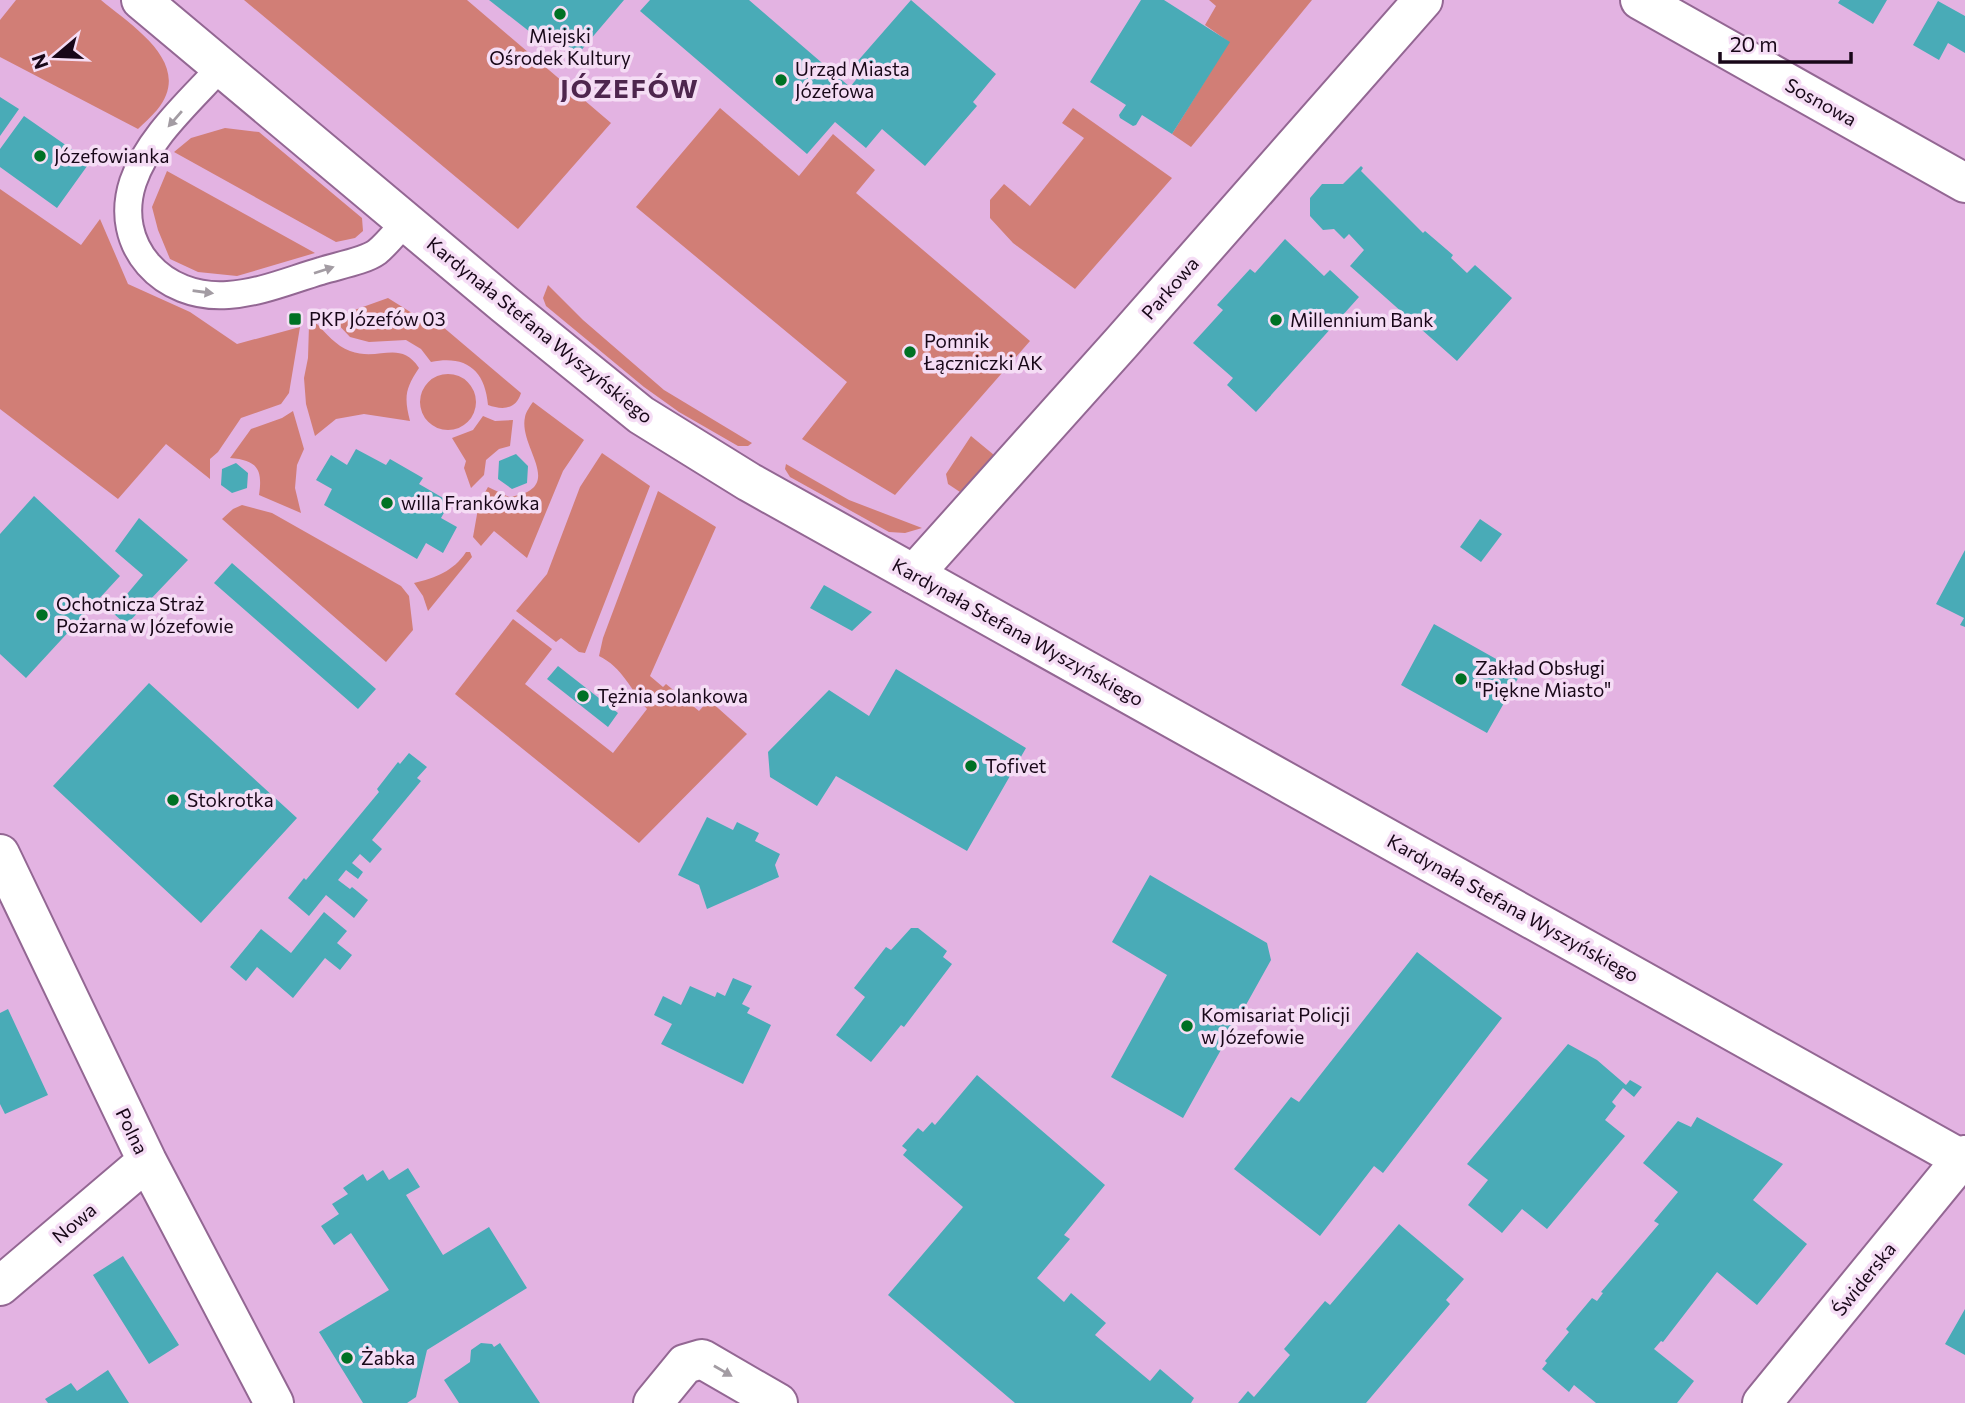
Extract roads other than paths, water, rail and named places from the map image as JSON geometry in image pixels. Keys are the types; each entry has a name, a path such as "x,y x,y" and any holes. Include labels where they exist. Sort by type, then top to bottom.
{"street":[{"name":"Kardynała Stefana Wyszyńskiego","path":"141,0 641,415 749,482 1964,1158"},
{"name":"Parkowa","path":"914,574 1423,0"},
{"name":"Sosnowa","path":"1640,0 1965,183"},
{"name":"Polna","path":"0,854 147,1161 274,1403"},
{"name":"Świderska","path":"1762,1403 1964,1158"},
{"name":"Nowa","path":"0,1286 147,1161"},
{"path":"653,1403 685,1364 702,1359 778,1403"}],"lane":[{"path":"220,68 149,148 134,180 127,206 132,237 143,260 160,276 191,291 225,295 259,290 375,253 406,221"}],"place":[{"name":"Miejski Ośrodek Kultury","path":"560,14"},
{"name":"Urząd Miasta Józefowa","path":"781,80"},
{"name":"Józefowianka","path":"40,156"},
{"name":"PKP Józefów 03","path":"295,319"},
{"name":"Millennium Bank","path":"1276,320"},
{"name":"Pomnik Łączniczki AK","path":"910,352"},
{"name":"willa Frankówka","path":"387,503"},
{"name":"Ochotnicza Straż Pożarna w Józefowie","path":"42,615"},
{"name":"Zakład Obsługi \"Piękne Miasto\"","path":"1461,679"},
{"name":"Tężnia solankowa","path":"583,696"},
{"name":"Tofivet","path":"971,766"},
{"name":"Stokrotka","path":"173,800"},
{"name":"Komisariat Policji w Józefowie","path":"1187,1026"},
{"name":"Żabka","path":"347,1358"}],"district":[{"name":"JÓZEFÓW","path":"630,89"}]}
